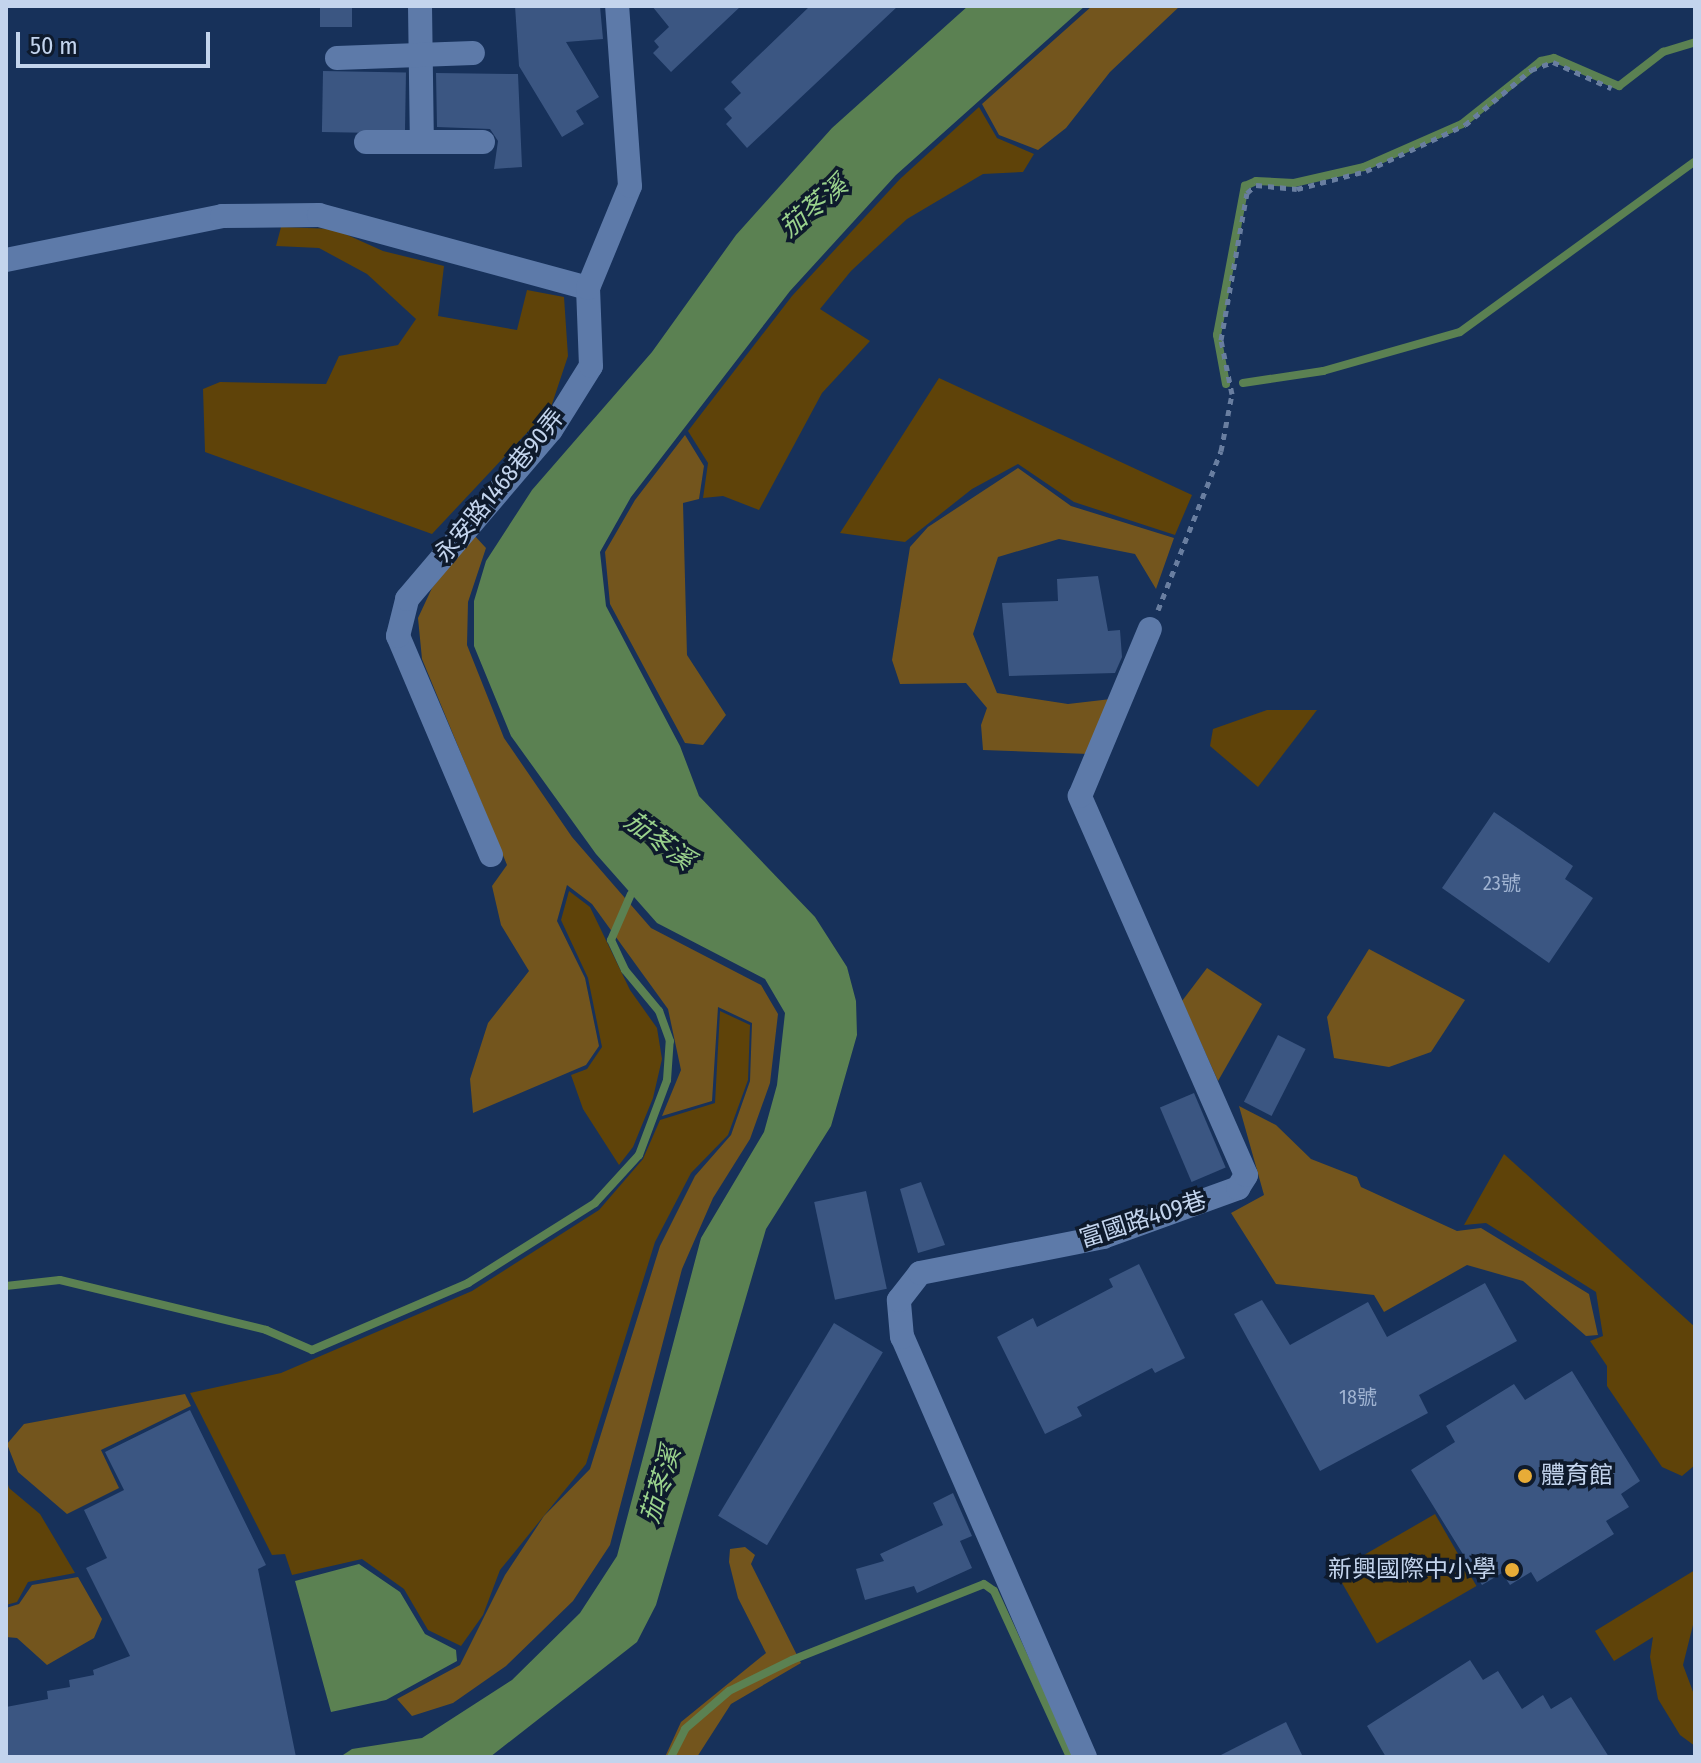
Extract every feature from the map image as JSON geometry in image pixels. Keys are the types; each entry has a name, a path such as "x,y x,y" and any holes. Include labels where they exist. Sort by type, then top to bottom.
{"lane":[{"path":"420,6 422,141"},
{"name":"永安路1468巷90弄","path":"491,855 398,636 407,599 551,430 591,366 588,288 630,186 617,6"},
{"path":"337,58 473,53"},
{"path":"366,142 483,142"},
{"path":"6,260 222,216 319,215 588,288"},
{"name":"富國路409巷","path":"1085,1757 902,1337 899,1300 920,1273 1103,1237 1238,1188 1246,1175 1080,796 1150,629"}],"path":[{"path":"1150,629 1221,451 1232,394 1221,340 1247,193 1256,185 1297,189 1366,171 1465,125 1531,70 1553,62 1611,88"}],"shaded area":[{"path":"1092,6 1180,6 1110,72 1066,128 1038,150 999,135 982,104"},
{"path":"979,107 997,138 1034,154 1023,172 983,174 907,219 851,271 820,309 870,341 822,393 759,510 723,496 703,498 708,463 688,431 792,296 900,179"},
{"path":"281,227 334,229 383,251 444,266 438,316 517,330 527,290 564,297 568,356 551,407 432,534 205,452 203,389 220,382 326,384 339,356 398,345 416,319 367,274 319,248 276,246"},
{"path":"939,378 1192,495 1175,535 1074,502 1018,464 972,489 905,542 840,533"},
{"path":"685,435 704,466 699,499 683,503 687,655 726,715 703,745 685,743 610,604 605,552 635,500"},
{"path":"1018,468 1071,506 1174,538 1156,589 1135,554 1059,539 998,557 973,634 997,693 1068,704 1111,699 1089,754 983,750 981,725 987,708 966,683 900,684 892,660 910,547 928,527"},
{"path":"474,535 486,548 468,602 467,645 504,738 572,837 651,928 761,985 778,1014 770,1083 750,1139 713,1198 682,1269 610,1545 573,1601 506,1666 453,1703 412,1716 397,1699 460,1665 505,1575 544,1516 590,1469 660,1246 695,1176 731,1135 750,1081 752,1023 718,1007 712,1101 662,1116 681,1070 668,1009 592,904 567,885 557,921 585,978 599,1046 586,1065 473,1113 470,1079 488,1023 529,971 501,925 492,886 507,865 422,659 418,618 432,588"},
{"path":"1267,710 1317,710 1258,787 1210,746 1213,729"},
{"path":"569,891 590,907 630,990 657,1028 662,1059 653,1098 633,1147 619,1165 583,1109 571,1075 587,1069 602,1047 588,978 561,920"},
{"path":"1369,949 1465,1000 1431,1052 1389,1067 1334,1058 1327,1017"},
{"path":"1207,968 1262,1004 1218,1081 1182,1001"},
{"path":"720,1011 750,1025 748,1080 728,1135 691,1173 655,1242 586,1464 500,1570 483,1615 461,1646 428,1630 404,1589 362,1559 292,1575 285,1554 272,1555 190,1393 281,1373 472,1291 599,1210 643,1159 660,1120 715,1103"},
{"path":"1239,1106 1276,1125 1311,1159 1357,1177 1361,1187 1457,1231 1481,1228 1589,1294 1598,1335 1586,1336 1523,1281 1467,1265 1384,1312 1374,1295 1276,1284 1231,1213 1264,1195"},
{"path":"1504,1154 1695,1327 1695,1465 1682,1476 1662,1467 1607,1386 1607,1366 1590,1341 1603,1336 1596,1292 1486,1223 1464,1225"},
{"path":"185,1394 191,1406 101,1450 119,1488 67,1514 18,1472 7,1444 24,1424"},
{"path":"6,1478 9,1488 40,1514 75,1573 28,1582 17,1602 6,1605"},
{"path":"1435,1514 1476,1586 1377,1643 1335,1572"},
{"path":"745,1547 755,1555 751,1564 801,1663 731,1704 697,1757 665,1757 681,1722 766,1653 738,1598 729,1562 730,1549"},
{"path":"1695,1570 1695,1617 1683,1665 1695,1697 1695,1746 1680,1735 1658,1699 1650,1657 1653,1637 1614,1661 1595,1631"},
{"path":"78,1577 102,1619 94,1638 47,1665 17,1638 6,1637 6,1608 19,1604 32,1585"}],"water":[{"name":"茄苳溪","path":"968,6 1085,6 896,175 790,291 631,497 600,552 606,606 680,746 699,796 815,917 847,967 856,1001 857,1035 831,1126 766,1229 656,1605 637,1642 490,1757 340,1757 352,1749 422,1738 512,1680 580,1613 617,1556 701,1238 764,1132 777,1085 785,1013 765,979 657,923 596,854 511,736 474,646 474,601 486,561 532,490 652,352 736,235 832,128"},
{"path":"359,1564 400,1592 425,1634 456,1650 457,1661 386,1700 331,1712 295,1581"}],"building":[{"path":"320,6 352,6 352,27 320,27"},
{"path":"515,6 600,6 603,39 566,42 599,97 576,111 584,124 562,137 519,66"},
{"path":"652,6 741,6 671,72 653,53 659,47 654,41 669,27"},
{"path":"810,6 898,6 747,148 726,124 732,118 724,109 741,93 731,82"},
{"path":"323,71 406,72 405,133 322,132"},
{"path":"436,73 518,74 522,167 494,169 498,141 490,129 437,127"},
{"path":"1098,576 1108,631 1120,630 1122,657 1115,673 1009,676 1002,603 1058,601 1057,579"},
{"path":"1494,812 1573,866 1565,879 1593,898 1549,963 1442,888"},
{"path":"1278,1035 1306,1049 1272,1116 1244,1102"},
{"path":"1194,1093 1226,1168 1192,1182 1160,1107"},
{"path":"921,1182 945,1245 918,1253 900,1189"},
{"path":"866,1191 887,1289 835,1300 814,1202"},
{"path":"1139,1264 1185,1358 1155,1373 1152,1368 1077,1407 1082,1416 1045,1434 997,1337 1033,1318 1037,1327 1113,1287 1109,1279"},
{"path":"1485,1283 1517,1341 1419,1395 1428,1413 1320,1471 1234,1314 1262,1300 1290,1345 1368,1302 1387,1337"},
{"path":"834,1323 883,1352 767,1545 718,1516"},
{"name":"體育館","path":"1572,1371 1640,1481 1621,1494 1629,1507 1606,1521 1614,1534 1537,1582 1531,1572 1510,1585 1502,1573 1482,1585 1411,1470 1455,1442 1446,1426 1514,1384 1525,1400"},
{"path":"190,1410 266,1565 258,1569 296,1757 6,1757 6,1707 48,1699 47,1691 70,1687 69,1680 94,1675 93,1670 130,1656 86,1568 107,1558 84,1510 124,1490 105,1452"},
{"path":"953,1493 972,1536 960,1541 972,1568 917,1593 914,1586 865,1600 856,1569 884,1561 880,1554 943,1525 933,1503"},
{"path":"1470,1660 1483,1680 1498,1671 1522,1709 1543,1695 1551,1709 1571,1697 1609,1757 1386,1757 1367,1726"},
{"path":"1286,1722 1303,1757 1217,1757"}],"waterway":[{"path":"1226,384 1217,335 1245,186 1256,181 1294,183 1364,167 1462,124 1541,61 1554,58 1619,86 1663,52 1695,42"},
{"path":"1243,383 1323,371 1460,332 1694,162"},
{"path":"6,1286 60,1280 266,1330 312,1350 468,1283 595,1203 639,1155 667,1080 670,1041 659,1011 625,970 611,940 631,894"},
{"path":"671,1757 685,1729 729,1691 792,1660 984,1584 994,1591 1070,1757"}],"place":[{"name":"體育館","path":"1525,1476"},
{"name":"新興國際中小學","path":"1512,1570"}]}
